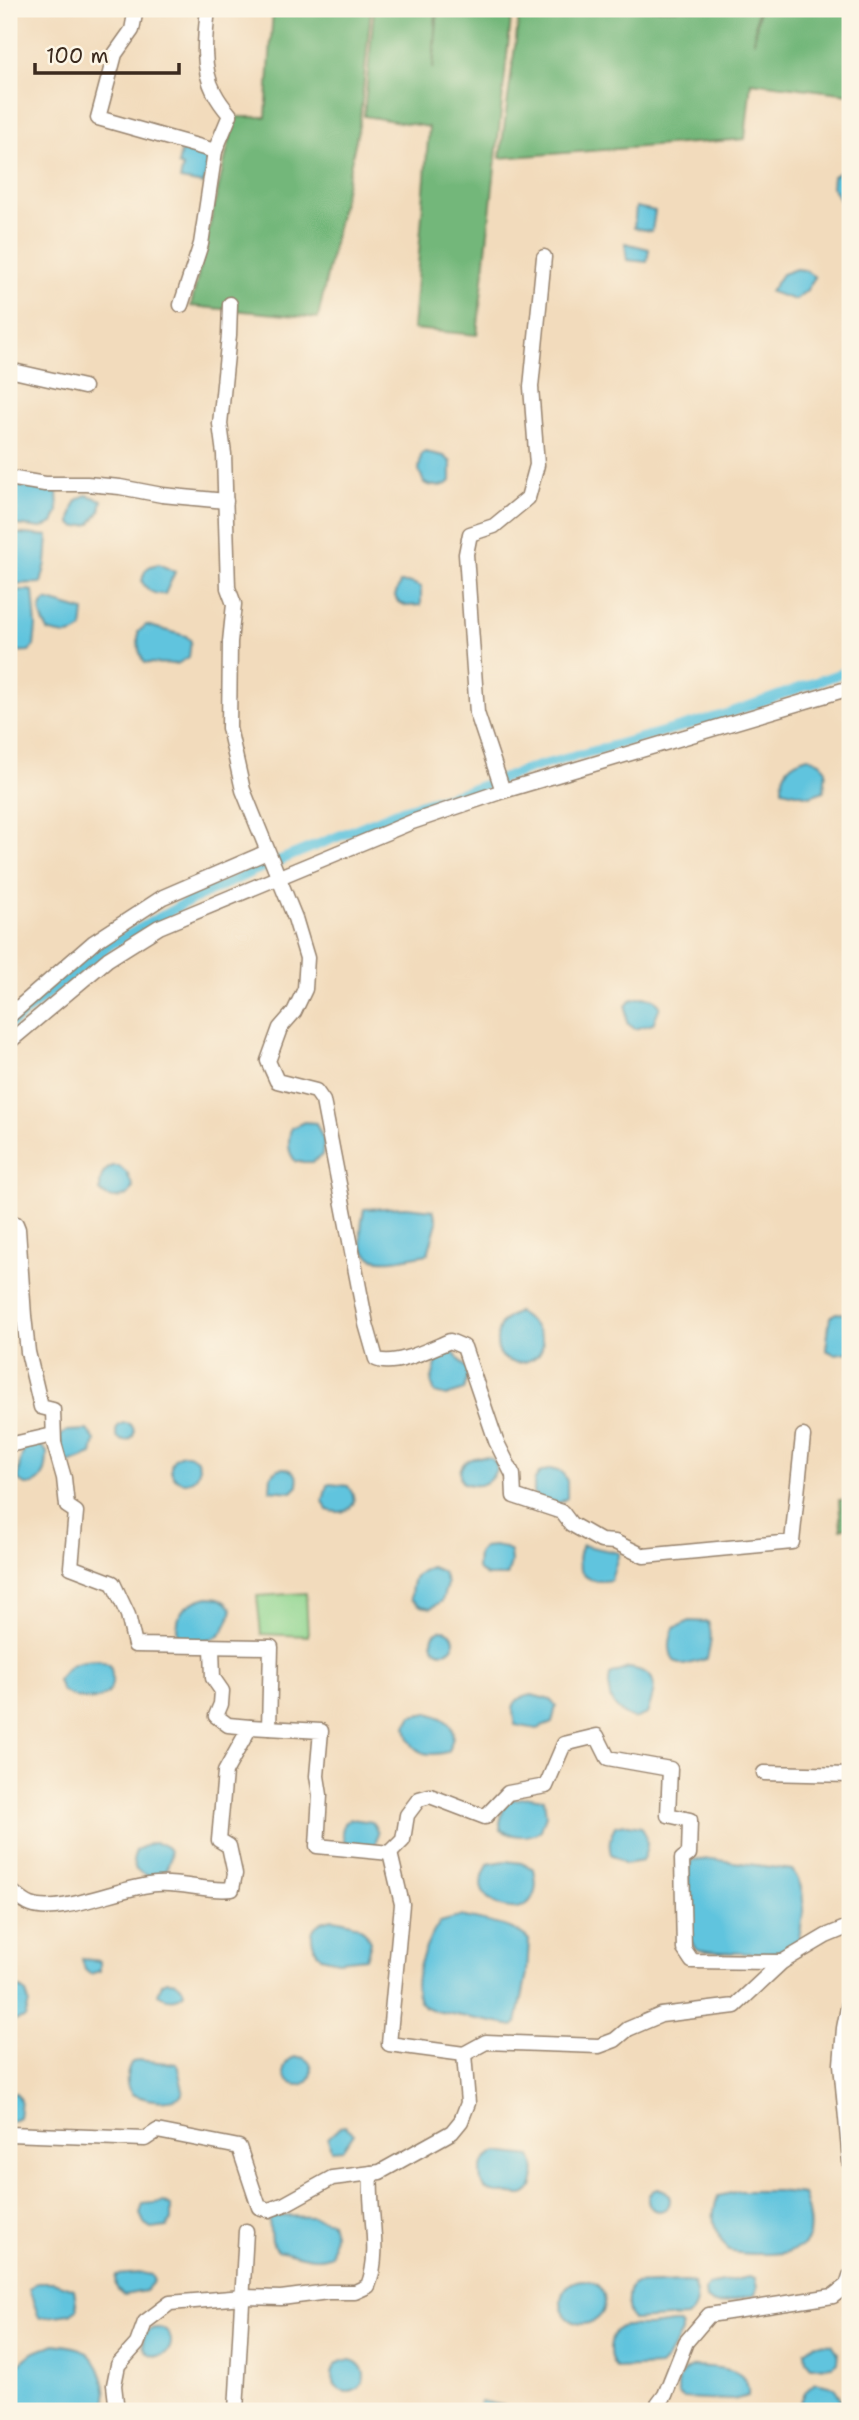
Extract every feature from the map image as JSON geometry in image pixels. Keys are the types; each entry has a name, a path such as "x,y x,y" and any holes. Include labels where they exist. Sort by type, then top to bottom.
{"street":[{"path":"136,9 132,30 115,54 98,118 215,150"},
{"path":"181,305 201,244 215,150 230,116 213,90 204,48 208,9"},
{"path":"503,791 477,713 466,554 470,534 494,526 528,498 537,465 531,387 544,257"},
{"path":"230,304 220,424 225,454 228,588 233,604 229,728 243,790 280,878 307,958 305,989 294,1012 280,1028 268,1061 277,1081 316,1091 323,1101 366,1324 376,1359 385,1362 404,1358 450,1341 464,1347 492,1429 513,1475 514,1496 562,1512 571,1524 601,1541 615,1542 643,1556 792,1542 803,1436"},
{"path":"9,370 84,387"},
{"path":"9,478 45,484 120,487 162,495 226,501"},
{"path":"9,1042 108,959 159,928 411,822 503,791 850,688"},
{"path":"9,1016 94,942 163,897 267,852"},
{"path":"9,1224 16,1224 18,1229 28,1352 41,1407 53,1410 53,1435 64,1478 67,1506 76,1512 72,1567 113,1583 128,1615 135,1645 271,1647 269,1728"},
{"path":"9,1445 53,1435"},
{"path":"212,1647 213,1678 222,1691 216,1716 228,1726 321,1731 317,1776 320,1795 317,1846 390,1853 404,1840 407,1815 419,1800 430,1796 485,1817 508,1793 546,1786 565,1744 597,1736 608,1758 670,1769 668,1815 690,1821 689,1854 682,1858 682,1896 684,1949 692,1961 782,1962"},
{"path":"9,1889 31,1905 57,1906 77,1904 132,1887 160,1884 216,1891 232,1889 235,1874 229,1846 219,1840 223,1784 225,1772 250,1727"},
{"path":"764,1773 850,1775"},
{"path":"390,1853 402,1904 389,2044 464,2054 486,2042 599,2046 615,2040 628,2029 661,2015 735,2006 782,1962 826,1936 850,1926"},
{"path":"850,1997 841,2064 850,2162"},
{"path":"9,2134 145,2139 157,2131 239,2147 259,2207 269,2210 332,2178 380,2172 452,2132 461,2121 468,2103 464,2054"},
{"path":"117,2411 114,2385 118,2365 137,2344 145,2322 170,2303 355,2292 368,2286 375,2268 370,2201 371,2173"},
{"path":"236,2411 246,2231"},
{"path":"653,2411 665,2395 685,2342 709,2315 833,2296 848,2285 850,2276"}],"green space":[{"path":"273,9 371,9 360,120 318,318 191,306 235,117 266,117"},
{"path":"374,9 436,9 433,69 438,9 512,9 477,335 413,329 429,127 364,116"},
{"path":"520,9 757,9 754,42 759,9 850,9 850,94 751,82 745,139 500,158"},
{"path":"839,1500 850,1500 850,1526 841,1529"},
{"path":"306,1593 308,1636 261,1634 257,1596"}],"water":[{"path":"182,146 209,154 204,184 180,180 183,167 178,165"},
{"path":"850,168 850,199 841,201 832,187 833,176"},
{"path":"636,207 655,211 652,231 634,228"},
{"path":"625,243 649,249 647,262 627,260"},
{"path":"796,269 804,270 815,277 807,290 795,300 770,292 782,274"},
{"path":"425,452 444,456 451,462 451,481 438,486 424,483 419,470 421,455"},
{"path":"9,485 57,491 58,511 53,523 41,528 9,524"},
{"path":"87,495 102,500 100,511 90,524 77,527 71,524 74,506 79,499"},
{"path":"9,533 48,536 41,583 9,584"},
{"path":"159,564 175,572 165,594 151,592 142,582 147,569"},
{"path":"400,583 412,583 421,587 421,605 407,606 398,602 395,596"},
{"path":"9,591 33,591 36,626 34,646 29,651 9,652"},
{"path":"46,600 84,611 82,629 70,635 48,631 41,611"},
{"path":"146,625 186,636 191,641 189,657 177,664 145,663 138,644 138,632"},
{"path":"808,757 820,762 826,770 824,791 810,796 782,790 783,778 788,768"},
{"path":"642,997 654,999 660,1006 653,1024 635,1029 627,1023 626,1006 631,1000"},
{"path":"304,1122 316,1123 324,1141 322,1155 313,1162 296,1162 290,1150 291,1128"},
{"path":"113,1166 119,1166 127,1173 133,1187 128,1195 113,1198 100,1191 102,1176"},
{"path":"406,1207 433,1210 437,1222 428,1254 384,1260 366,1253 361,1229 364,1209"},
{"path":"518,1312 536,1328 542,1341 540,1352 520,1363 509,1361 500,1354 497,1340 503,1322"},
{"path":"836,1313 850,1314 850,1352 834,1354 826,1350 830,1317"},
{"path":"451,1350 469,1371 464,1390 446,1396 435,1393 431,1382 438,1357"},
{"path":"121,1423 129,1423 134,1432 132,1439 121,1441 116,1436 116,1428"},
{"path":"87,1430 95,1440 92,1454 69,1463 64,1462 60,1436 67,1431"},
{"path":"37,1442 47,1452 45,1470 37,1483 25,1485 19,1481 21,1457 28,1444"},
{"path":"185,1454 195,1458 199,1468 195,1478 185,1482 175,1478 171,1468 175,1458"},
{"path":"478,1457 494,1461 497,1466 492,1477 479,1485 462,1482 460,1473 463,1465"},
{"path":"284,1468 295,1474 298,1486 292,1492 270,1490 271,1475"},
{"path":"550,1469 562,1472 567,1481 567,1498 559,1503 540,1499 534,1493 534,1482 539,1473"},
{"path":"327,1485 348,1486 353,1499 350,1508 341,1512 327,1510 323,1501"},
{"path":"582,1545 619,1553 611,1580 594,1580 583,1574 578,1562"},
{"path":"494,1546 510,1552 511,1563 507,1576 486,1576 477,1569 478,1553 483,1547"},
{"path":"431,1567 443,1572 447,1584 442,1601 431,1608 421,1606 411,1599 414,1578"},
{"path":"208,1597 222,1599 232,1609 226,1627 216,1637 183,1642 177,1635 180,1614 188,1605"},
{"path":"690,1621 708,1622 710,1645 707,1659 684,1665 674,1661 670,1641 674,1628"},
{"path":"443,1630 451,1633 454,1641 451,1649 443,1652 435,1649 432,1641 435,1633"},
{"path":"99,1660 110,1665 112,1678 107,1694 100,1698 82,1699 62,1691 58,1680 66,1669 80,1662"},
{"path":"628,1668 639,1670 651,1677 654,1689 647,1714 634,1719 616,1708 609,1690 610,1675"},
{"path":"532,1695 550,1700 556,1706 552,1723 537,1729 515,1725 514,1704 520,1698"},
{"path":"428,1713 447,1722 451,1727 453,1737 447,1752 424,1753 410,1741 406,1726 412,1716"},
{"path":"529,1797 544,1799 546,1815 541,1830 532,1835 521,1836 501,1830 505,1801"},
{"path":"351,1819 372,1822 378,1832 375,1847 345,1843 342,1832 344,1823"},
{"path":"623,1824 641,1827 644,1831 647,1844 642,1861 625,1864 611,1854 612,1833 615,1826"},
{"path":"152,1843 165,1846 170,1857 163,1874 150,1877 136,1870 133,1861 136,1850"},
{"path":"711,1859 792,1870 803,1894 798,1941 785,1951 768,1953 714,1952 695,1948 689,1935 689,1869 691,1861"},
{"path":"505,1861 521,1863 534,1869 534,1894 524,1906 501,1906 483,1892 481,1882 488,1864"},
{"path":"462,1916 507,1927 529,1940 527,1973 517,2023 513,2026 436,2011 419,2001 416,1989 419,1969 431,1938 440,1922"},
{"path":"334,1919 352,1923 364,1931 371,1942 366,1958 338,1961 321,1957 313,1943 312,1932 319,1924"},
{"path":"82,1959 100,1961 100,1971 90,1974 85,1970"},
{"path":"167,1981 178,1983 184,1993 171,1998 158,1994 162,1984"},
{"path":"20,1988 26,1993 29,2003 25,2018 9,2022 9,1990"},
{"path":"298,2057 308,2061 312,2071 308,2081 298,2085 288,2081 284,2071 288,2061"},
{"path":"137,2060 177,2064 183,2090 181,2096 156,2100 132,2094 127,2075 131,2063"},
{"path":"9,2092 16,2093 21,2100 19,2118 9,2123"},
{"path":"345,2126 354,2133 343,2149 331,2150 328,2138"},
{"path":"497,2152 531,2156 534,2178 527,2193 497,2193 484,2188 480,2178 482,2165"},
{"path":"659,2189 667,2192 670,2200 667,2208 659,2211 651,2208 648,2200 651,2192"},
{"path":"740,2191 803,2194 810,2229 803,2245 784,2253 749,2254 729,2251 714,2225 714,2212 718,2196"},
{"path":"164,2202 171,2206 171,2220 167,2227 151,2229 145,2225 140,2214 143,2204"},
{"path":"284,2216 312,2217 331,2222 334,2233 331,2255 312,2258 278,2250 271,2241 269,2219"},
{"path":"116,2275 151,2275 154,2281 145,2291 124,2295 117,2289"},
{"path":"749,2277 755,2279 755,2295 718,2304 706,2299 705,2290 708,2285"},
{"path":"583,2280 592,2281 599,2286 604,2293 604,2311 599,2318 592,2323 583,2324 574,2323 567,2318 562,2311 561,2302 562,2293 567,2286 574,2281"},
{"path":"37,2282 53,2282 74,2289 77,2309 70,2314 39,2318 29,2289"},
{"path":"693,2283 696,2292 695,2305 687,2317 633,2320 628,2300 630,2287 634,2284"},
{"path":"679,2323 682,2333 660,2366 616,2368 610,2348 617,2329"},
{"path":"157,2328 167,2332 171,2342 167,2352 157,2356 147,2352 143,2342 147,2332"},
{"path":"816,2343 832,2344 838,2353 837,2362 832,2366 811,2367 806,2361 805,2351"},
{"path":"55,2344 80,2349 95,2361 105,2386 106,2411 13,2411 19,2364 32,2353"},
{"path":"348,2360 359,2365 364,2376 359,2387 348,2392 337,2387 332,2376 337,2365"},
{"path":"695,2366 731,2370 744,2379 748,2396 733,2400 683,2398 678,2394 679,2379 686,2370"},
{"path":"815,2383 834,2387 840,2397 843,2411 797,2411 805,2392"},
{"path":"481,2401 504,2406 507,2411 483,2411 478,2408"}],"waterway":[{"path":"9,1025 110,945 185,903 256,870 405,809 532,768 724,715 850,670"}]}
